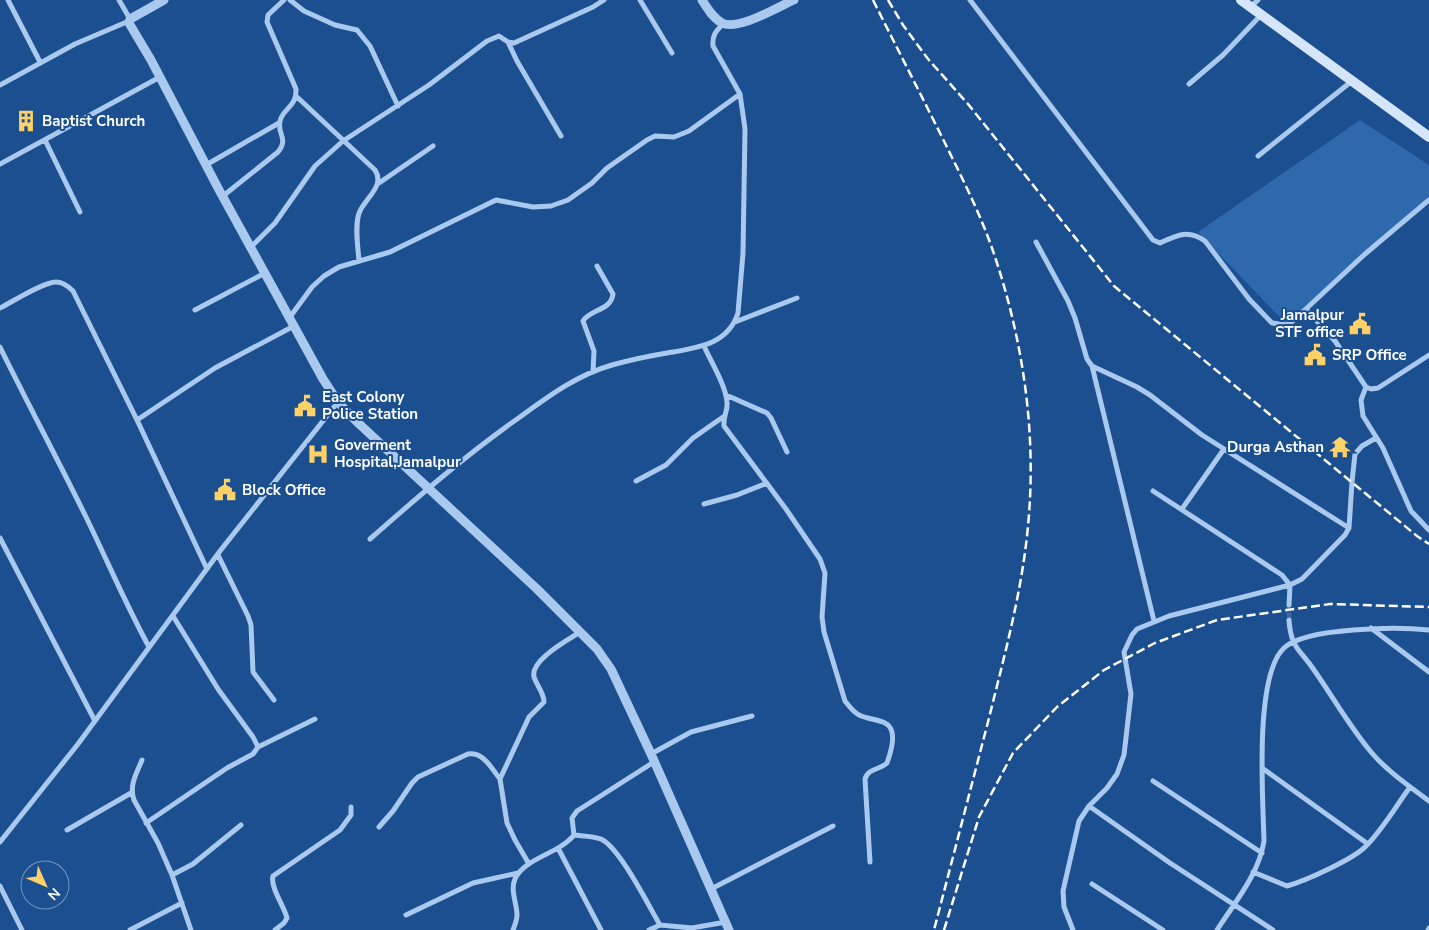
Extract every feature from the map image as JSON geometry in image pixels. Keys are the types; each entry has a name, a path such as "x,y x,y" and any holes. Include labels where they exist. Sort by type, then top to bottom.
{"main road":[{"path":"1241,0 1254,3 1261,14 1429,137"}],"street":[{"path":"8,0 40,62"},
{"path":"119,0 206,166 323,379 338,402 537,589 597,649 610,669 727,926 692,928 660,925 649,930"},
{"path":"0,85 40,62 129,20 164,0"},
{"path":"206,166 279,123 296,96 296,89 267,22 268,15 284,0"},
{"path":"290,0 304,11 335,25 357,30 370,46 398,106"},
{"path":"251,247 275,224 316,166 343,141 398,106 487,41 499,36 508,42 520,41 604,0"},
{"path":"640,0 672,53"},
{"path":"702,0 713,16 723,24 740,24 794,0"},
{"path":"970,0 1153,240 1160,243 1176,236 1188,234 1196,235 1205,241 1248,299 1272,323 1287,324 1429,200"},
{"path":"1189,84 1223,55 1261,14"},
{"path":"370,539 484,443 559,389 578,378 611,365 704,346 720,338 735,322 738,313 744,253 745,129 740,94 713,46 712,38 723,24"},
{"path":"508,42 561,136"},
{"path":"0,164 160,78"},
{"path":"1258,156 1352,81"},
{"path":"137,420 215,368 292,322 312,287 324,276 339,267 390,252 496,200 532,207 550,206 568,200 592,183 607,168 648,140 655,136 674,137 688,131 740,94"},
{"path":"296,96 375,170 379,183"},
{"path":"223,196 278,152 284,142 279,123"},
{"path":"45,140 80,212"},
{"path":"359,261 357,221 359,212 379,183 433,146"},
{"path":"1036,242 1068,301 1087,358 1092,366 1154,621"},
{"path":"593,372 594,351 583,321 611,300 613,294 597,266"},
{"path":"196,310 265,273"},
{"path":"0,308 49,283 63,283 73,291 208,568"},
{"path":"735,322 797,298"},
{"path":"1306,309 1335,341 1366,387 1371,389 1378,388 1429,355"},
{"path":"704,346 726,395 728,405 724,417 724,426 811,543 823,566 825,572 822,617 824,632 845,701 850,709 859,716 886,723 891,727 892,734 887,763 870,772 866,775 865,779 870,862"},
{"path":"0,347 149,647"},
{"path":"1092,366 1150,395 1202,435 1349,528"},
{"path":"1366,387 1361,400 1363,416 1393,469 1411,511 1429,530"},
{"path":"726,395 767,414 771,418 787,452"},
{"path":"0,842 95,721 208,568 338,402"},
{"path":"636,481 666,464 693,438 724,417"},
{"path":"1073,930 1064,907 1063,891 1079,821 1089,806 1107,788 1117,774 1124,755 1131,694 1124,652 1137,628 1154,621 1290,585 1302,579 1349,528 1355,454 1362,446 1376,438"},
{"path":"1182,509 1224,449"},
{"path":"704,504 737,495 767,483"},
{"path":"1153,491 1282,575 1290,585 1289,605"},
{"path":"0,538 95,721"},
{"path":"218,555 251,625 253,672 274,700"},
{"path":"173,616 218,689 253,737 258,747"},
{"path":"1289,620 1292,642 1314,670 1371,752 1391,772 1429,801"},
{"path":"1371,628 1429,672"},
{"path":"1216,930 1253,872 1262,853 1264,841 1263,726 1270,677 1277,657 1292,642 1330,632 1371,628 1429,630"},
{"path":"500,778 529,717 544,702 534,677 535,667 545,656 580,632"},
{"path":"513,930 517,915 514,881 518,873 529,864 567,843 574,835 572,818 577,811 691,732 752,716"},
{"path":"146,823 227,768 253,754 258,747 315,719"},
{"path":"379,827 418,777 468,754 475,753 482,756 500,778 507,823 529,864"},
{"path":"142,760 131,787 131,793 158,843 172,874 191,930"},
{"path":"1262,768 1368,844"},
{"path":"1153,781 1262,853"},
{"path":"1253,872 1287,886 1357,854 1368,844 1410,787"},
{"path":"67,830 131,793"},
{"path":"275,930 284,924 287,918 272,880 273,876 340,830 351,815 351,806"},
{"path":"1089,806 1273,930"},
{"path":"172,874 194,864 241,825"},
{"path":"711,889 833,826"},
{"path":"574,835 595,837 612,848 622,860 660,925"},
{"path":"558,848 601,930"},
{"path":"406,915 473,883 518,873"},
{"path":"1092,884 1163,930"},
{"path":"0,886 22,930"},
{"path":"130,930 182,903"}],"shaded area":[{"path":"1360,120 1429,165 1429,201 1287,325 1198,232"}],"tunnel":[{"path":"1289,605 1289,620"}],"railway":[{"path":"873,0 961,175 993,251 1020,352 1029,421 1031,456 1028,526 1017,600 988,722 934,930"},
{"path":"888,0 903,25 928,59 968,104 1114,286 1429,544"},
{"path":"944,930 979,817 1013,753 1057,707 1104,670 1155,643 1217,620 1330,604 1429,607"}],"place":[{"name":"Baptist Church","path":"26,121"},
{"name":"Jamalpur STF office","path":"1360,324"},
{"name":"SRP Office","path":"1315,355"},
{"name":"East Colony Police Station","path":"305,406"},
{"name":"Durga Asthan","path":"1340,447"},
{"name":"Goverment Hospital,Jamalpur","path":"318,454"},
{"name":"Block Office","path":"225,490"}]}
